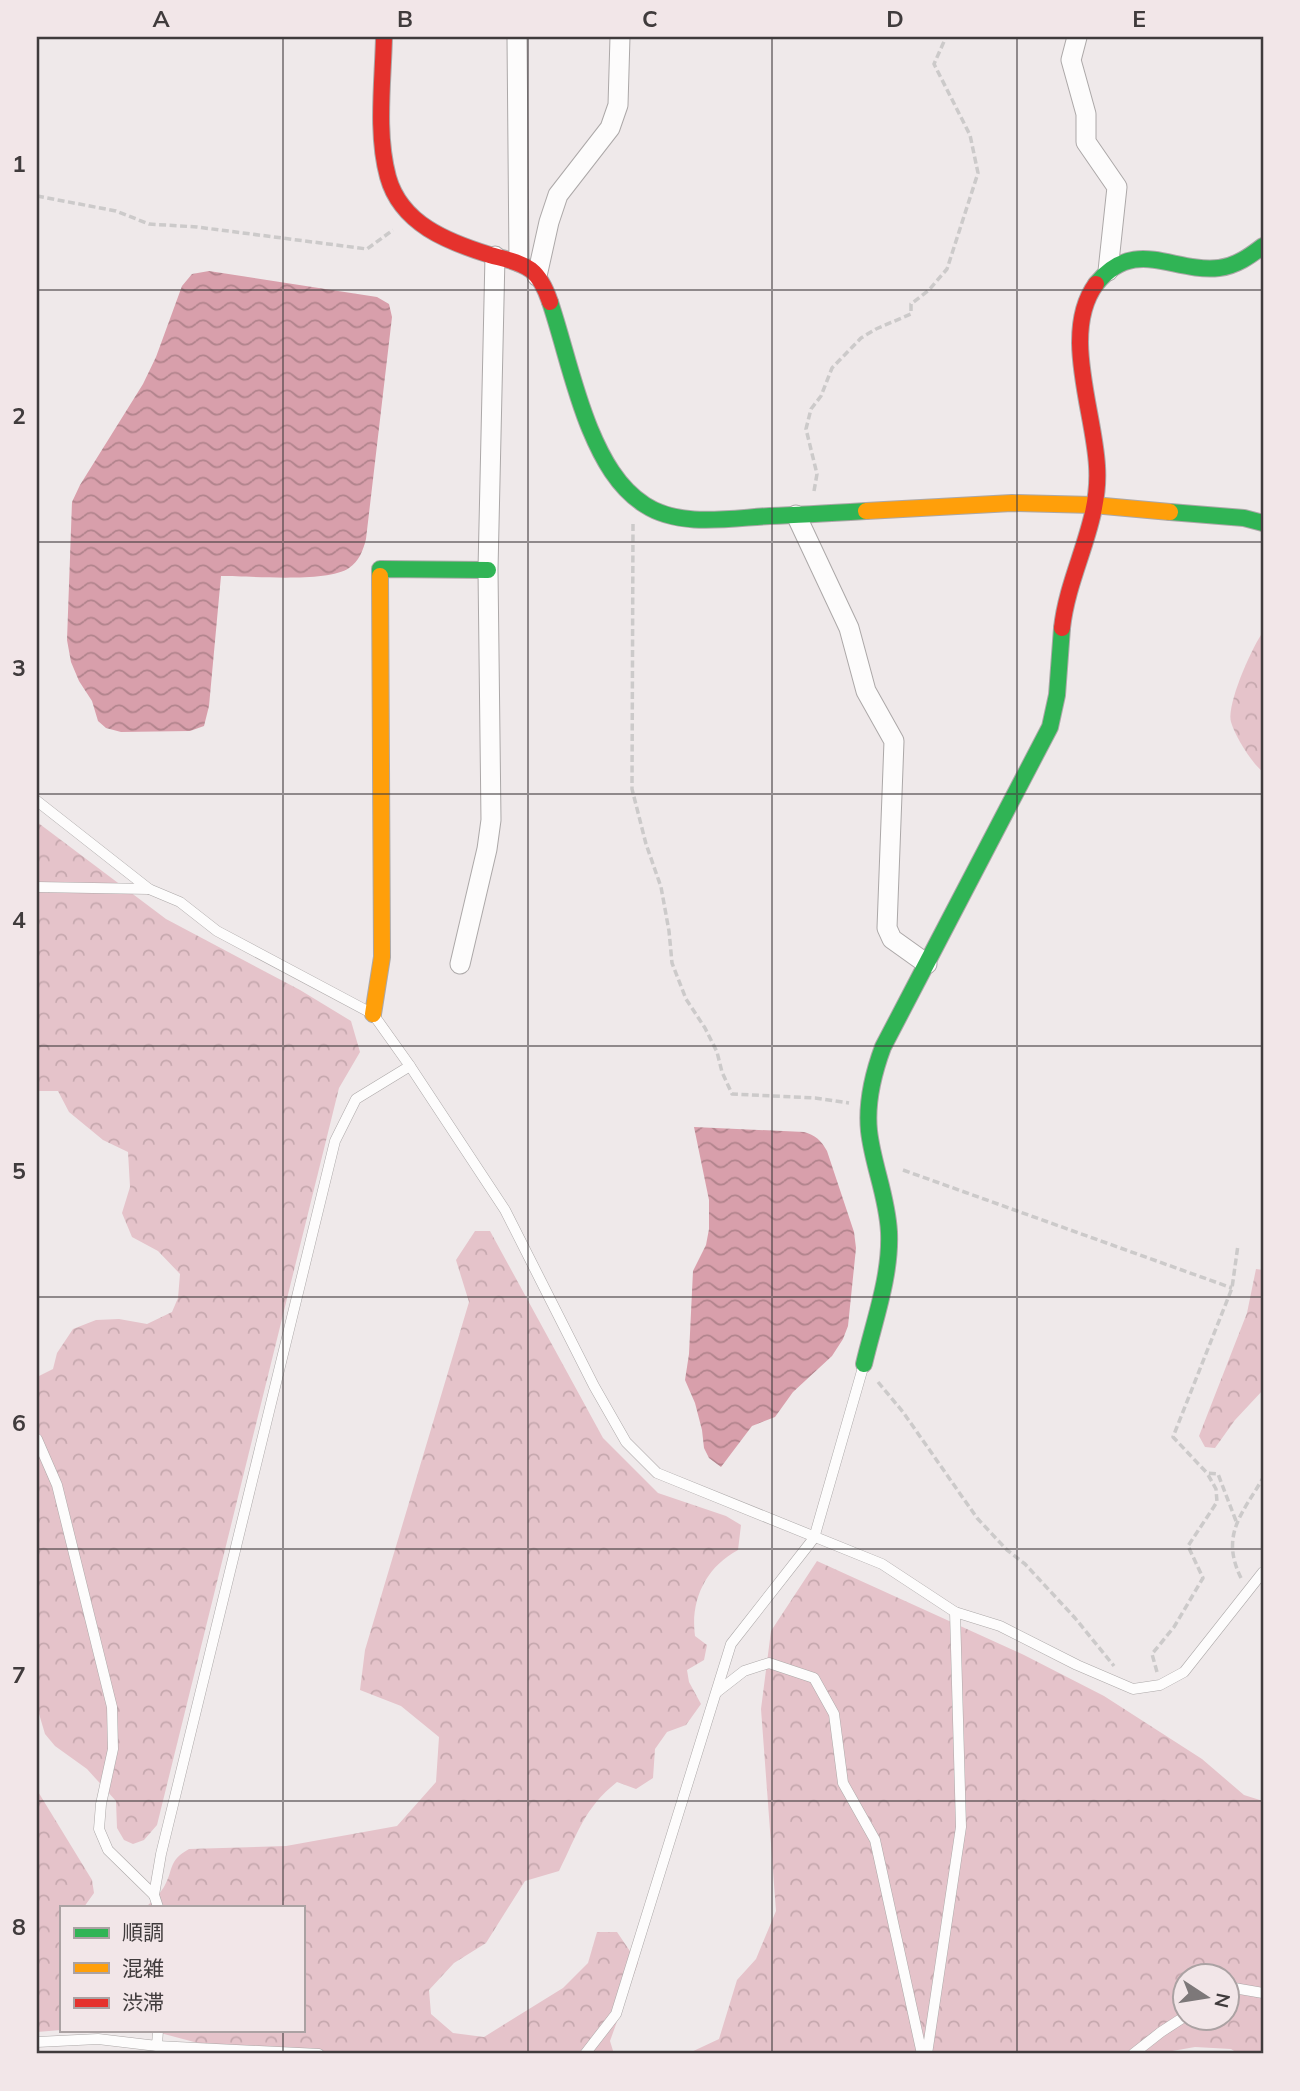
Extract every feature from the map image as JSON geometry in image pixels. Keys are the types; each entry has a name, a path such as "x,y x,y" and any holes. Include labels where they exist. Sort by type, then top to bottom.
{"street":[{"path":"384,37 383,163 390,187 401,205 425,229 450,243 519,262 537,276 551,305 595,441 611,471 633,498 648,507 663,513 702,520 1012,503 1093,505 1244,518 1263,523"},
{"path":"517,37 519,262"},
{"path":"537,276 558,195 610,128 614,117 618,105 620,37"},
{"path":"1077,37 1070,60 1086,114 1086,142 1117,187 1108,271"},
{"path":"864,1364 888,1262 889,1233 886,1198 869,1133 868,1106 874,1071 883,1047 1050,727 1058,692 1061,635 1068,595 1088,534 1098,480 1080,344 1080,316 1087,297 1098,281 1115,265 1152,257 1212,268 1230,266 1249,257 1263,246"},
{"path":"460,964 487,849 491,820 488,570 495,256"},
{"path":"802,515 849,628 866,691 894,741 887,928 892,939 927,964"},
{"path":"373,1014 382,957 380,569 488,570"}],"lane":[{"path":"37,801 149,889 180,902 217,931 373,1014 505,1210 594,1386 626,1442 657,1474 882,1564 955,1612 1000,1626 1077,1665 1133,1689 1160,1685 1184,1672 1263,1572"},
{"path":"37,887 149,889"},
{"path":"158,1906 155,1895 164,1840 335,1141 356,1100 410,1066"},
{"path":"585,2054 616,2014 732,1644 814,1538 864,1364"},
{"path":"37,1440 57,1485 113,1707 113,1749 99,1829 108,1850 155,1895"},
{"path":"925,2054 961,1827 955,1612"},
{"path":"716,1692 744,1671 769,1663 814,1678 834,1714 843,1783 875,1840 925,2054"},
{"path":"1240,1988 1263,1993"},
{"path":"1133,2054 1170,2026"},
{"path":"157,2046 158,2032"},
{"path":"37,2042 98,2039 157,2046 319,2054"}],"path":[{"path":"802,515 817,474 806,429 811,410 821,396 832,368 862,338 911,314 911,304 929,290 947,269 978,173 970,135 934,64 946,37"},
{"path":"37,196 116,211 149,224 211,228 368,248 412,217"},
{"path":"633,498 632,789 646,844 661,887 672,963 686,999 717,1052 732,1094 815,1098 868,1106"},
{"path":"877,1161 1232,1288"},
{"path":"1160,1685 1152,1654 1174,1627 1203,1578 1188,1546 1217,1502 1216,1489 1207,1473 1173,1437 1232,1288 1238,1244"},
{"path":"864,1364 902,1412 977,1518 1075,1618 1133,1689"},
{"path":"1207,1473 1218,1474 1236,1521"},
{"path":"1247,1590 1234,1565 1232,1540 1236,1521 1263,1478"}],"green space":[{"path":"1263,632 1263,772 1240,742 1230,714 1241,676"},
{"path":"37,822 166,919 300,990 351,1021 360,1052 339,1088 157,1825 144,1840 133,1844 124,1840 117,1828 116,1801 87,1769 55,1746 45,1734 37,1707 37,1377 53,1369 57,1353 73,1329 96,1320 119,1319 147,1324 172,1312 178,1298 180,1274 158,1251 132,1237 122,1213 130,1187 128,1152 103,1140 69,1112 58,1091 37,1091"},
{"path":"475,1231 490,1231 603,1438 658,1493 726,1516 741,1525 738,1550 709,1575 695,1610 695,1636 707,1645 704,1660 687,1670 689,1682 701,1704 686,1725 667,1732 655,1749 653,1778 636,1789 617,1782 606,1792 582,1823 559,1871 525,1881 486,1943 454,1963 429,1990 431,2014 453,2033 484,2037 563,1988 588,1963 597,1932 617,1932 638,1963 610,2041 614,2054 366,2054 198,2043 157,2032 304,2032 304,1906 147,1906 163,1888 178,1857 189,1849 286,1846 397,1826 436,1782 439,1737 401,1706 360,1690 365,1650 469,1302 456,1260"},
{"path":"1256,1269 1263,1270 1263,1390 1235,1420 1215,1448 1205,1447 1199,1436 1247,1313"},
{"path":"817,1561 1024,1655 1104,1696 1202,1759 1244,1795 1263,1801 1263,2054 1239,2054 1231,2049 1195,2047 1155,2054 687,2054 719,2039 737,1980 756,1959 776,1911 761,1709 771,1631"},
{"path":"37,1790 92,1880 94,1893 85,1906 60,1906 60,2030 37,2032"}],"water":[{"path":"209,271 377,297 389,304 392,317 366,539 355,562 338,573 307,577 221,576 209,706 204,726 190,731 121,732 106,728 98,721 92,701 71,662 67,640 72,502 143,384 182,286 192,274"},
{"path":"694,1127 804,1132 817,1138 827,1151 854,1232 856,1248 848,1326 843,1339 832,1356 793,1392 775,1417 752,1426 721,1467 709,1458 704,1448 695,1403 685,1380 693,1271 706,1245 709,1229 709,1200"}],"traffic: fast":[{"path":"1096,284 1125,262 1140,259 1219,268 1237,263 1263,246"},
{"path":"550,302 579,398 595,440 619,481 645,505 674,517 706,520 866,511"},
{"path":"1170,512 1244,518 1263,523"},
{"path":"380,576 380,569 488,570"},
{"path":"864,1364 885,1282 889,1249 886,1206 869,1131 869,1099 873,1078 883,1047 1050,727 1057,695 1062,628"}],"traffic: slow":[{"path":"866,511 1012,503 1093,505 1170,512"},
{"path":"373,1014 382,957 380,576"}],"traffic: jam":[{"path":"384,37 382,143 388,177 394,193 415,219 428,229 458,244 516,262 531,270 543,284 550,302"},
{"path":"1062,628 1065,607 1089,528 1097,487 1095,444 1080,348 1086,303 1096,284"}]}
